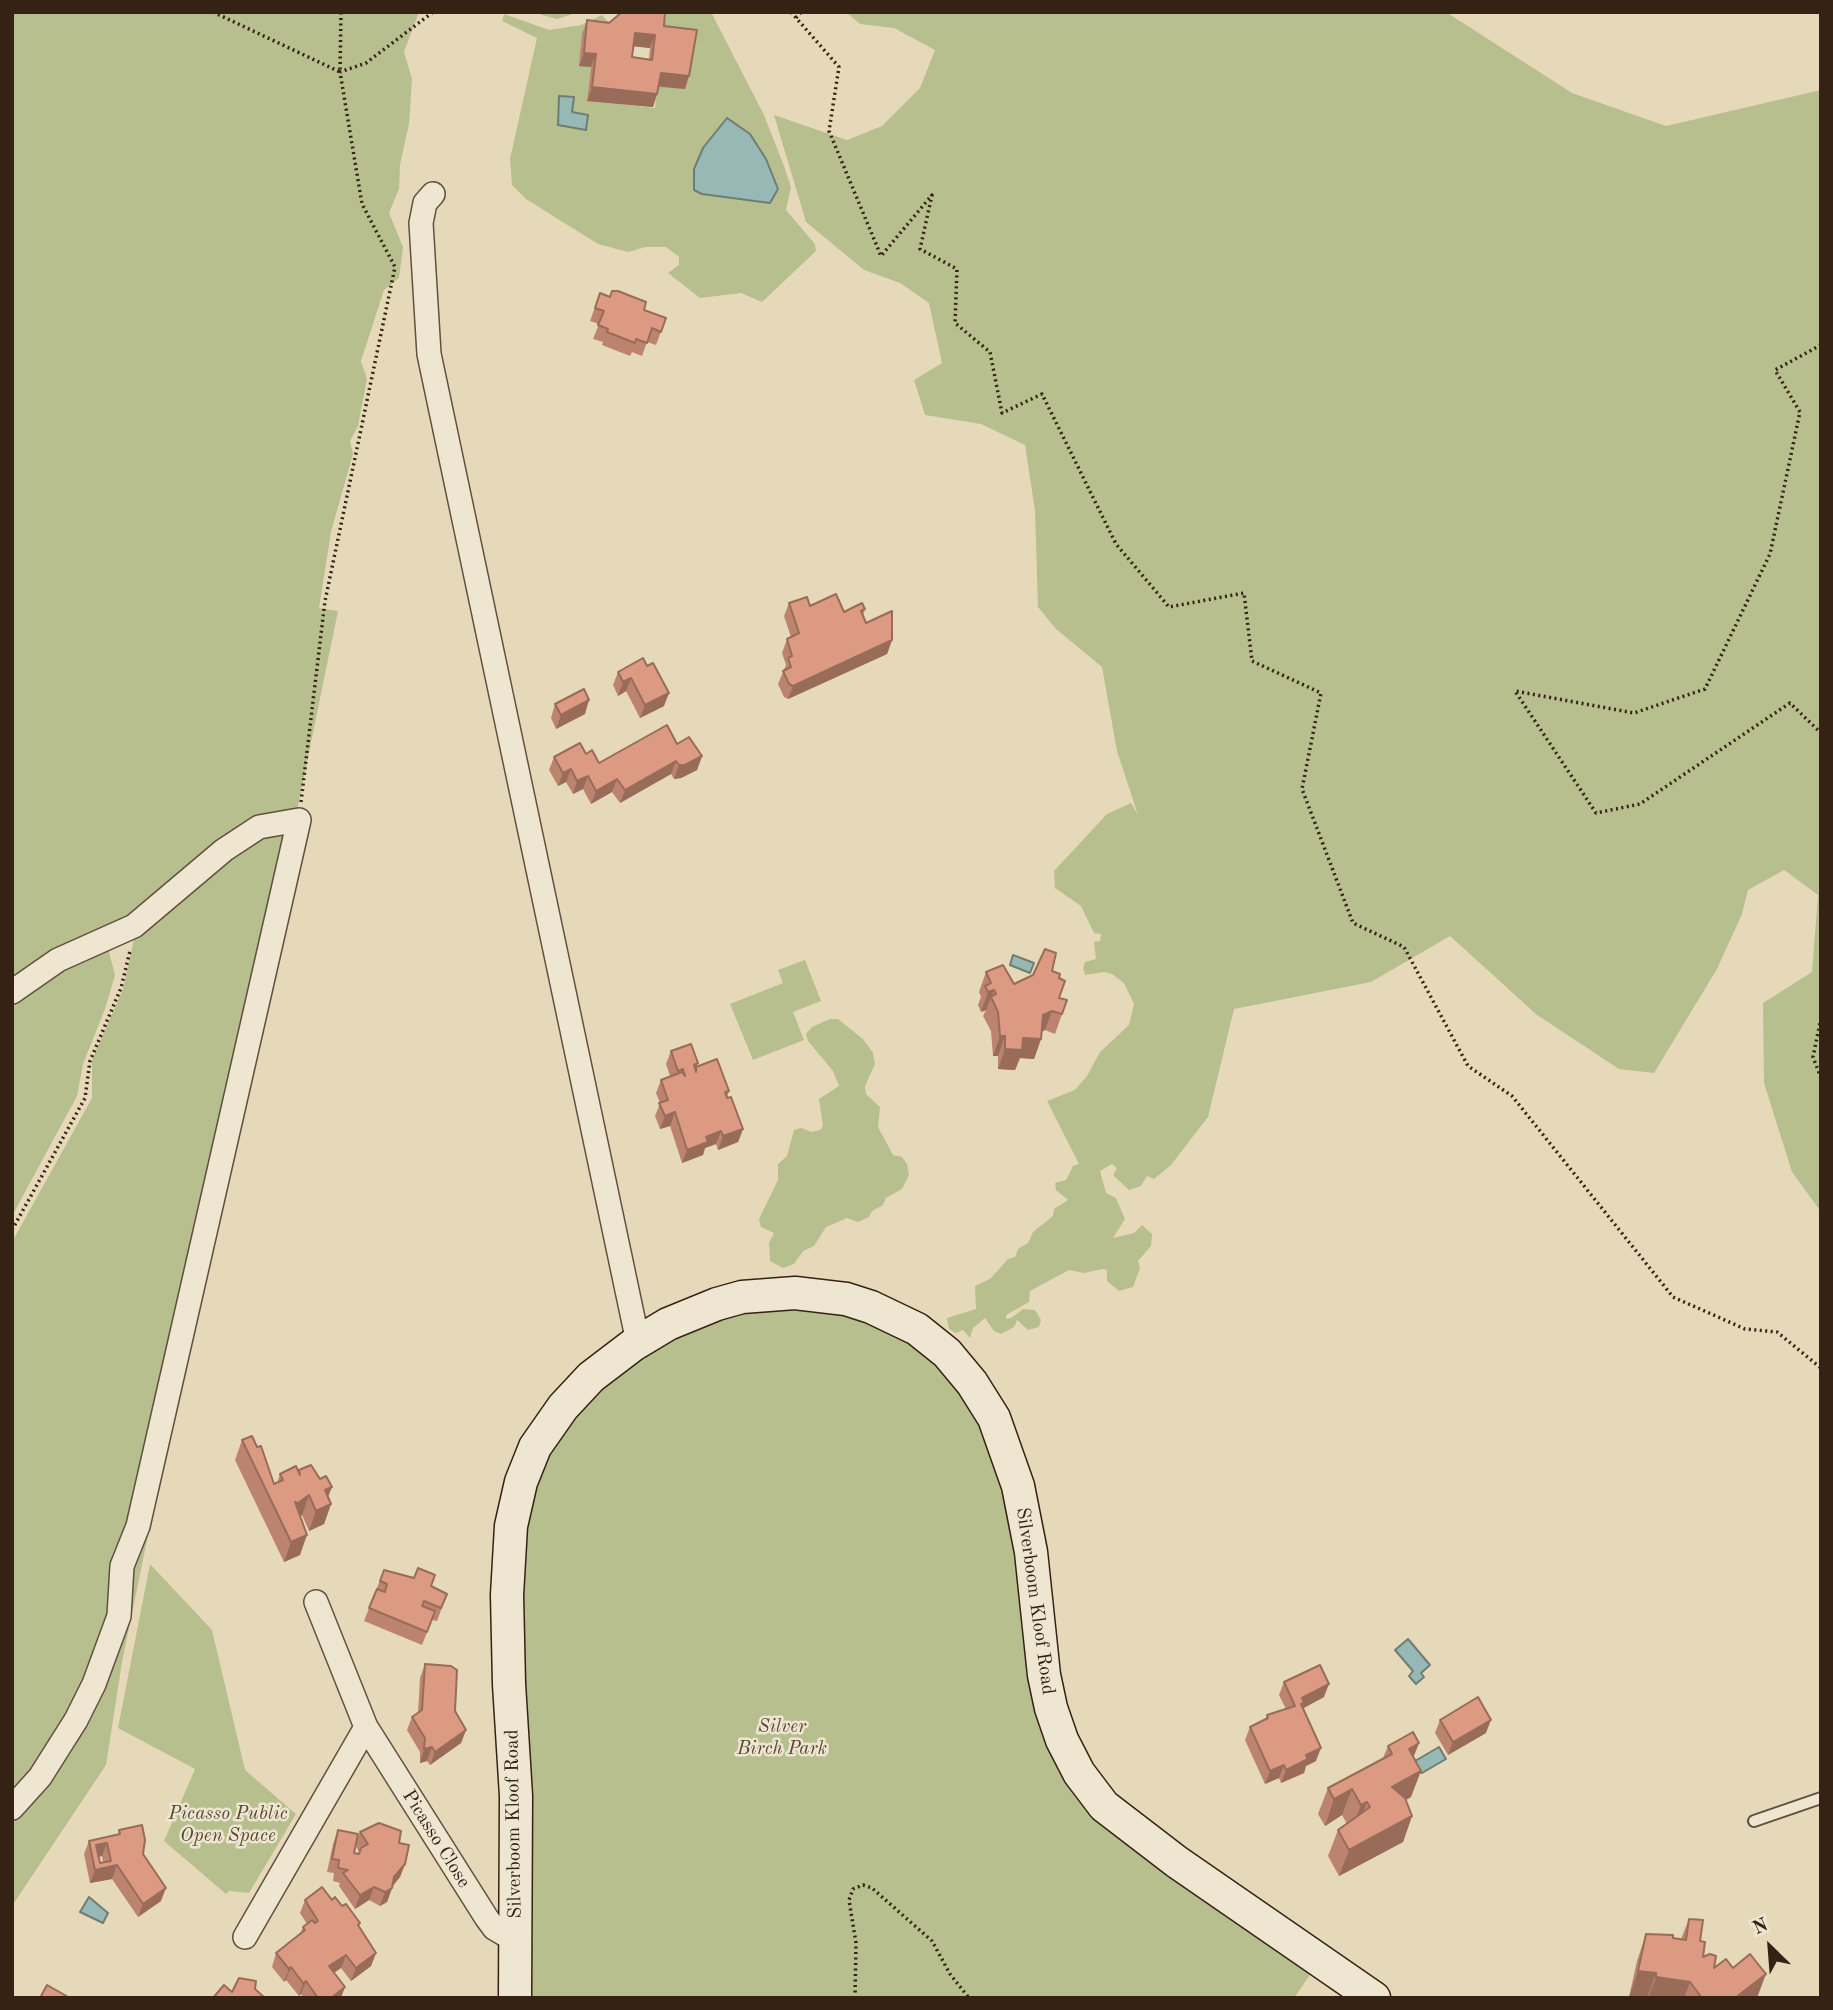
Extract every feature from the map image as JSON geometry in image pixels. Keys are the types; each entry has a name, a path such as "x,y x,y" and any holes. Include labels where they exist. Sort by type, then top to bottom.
{"street":[{"path":"433,194 425,203 421,223 429,354 638,1342"},
{"path":"12,992 58,960 134,926 224,850 259,827 299,820 138,1526 122,1566 119,1616 94,1684 76,1720 40,1777 12,1808"},
{"name":"Silverboom Kloof Road","path":"515,1998 516,1796 509,1684 508,1595 511,1526 521,1482 535,1447 550,1422 591,1377 638,1342 680,1318 717,1304 742,1297 795,1293 846,1300 871,1307 917,1329 947,1353 972,1383 994,1418 1007,1448 1031,1552 1044,1675 1051,1708 1062,1740 1079,1773 1104,1805 1134,1831 1374,1998"},
{"name":"Picasso Close","path":"316,1601 366,1727 486,1917 494,1928 516,1941"},
{"path":"245,1937 366,1727"}],"lane":[{"path":"1754,1821 1821,1798"}],"path":[{"path":"213,12 340,72 366,63 433,12"},
{"path":"792,12 839,67 829,131 881,256 932,195 920,249 957,269 955,323 990,352 1002,412 1042,394 1116,544 1169,607 1244,593 1252,661 1321,693 1302,789 1353,923 1404,947 1468,1066 1512,1096 1673,1297 1745,1329 1777,1332 1821,1368"},
{"path":"796,18 801,12"},
{"path":"299,820 325,601 395,267 362,204 340,72 342,13"},
{"path":"1821,345 1774,370 1800,412 1770,554 1705,689 1634,713 1515,691 1596,813 1640,804 1790,704 1821,733"},
{"path":"12,1230 85,1098 90,1061 121,988 134,926"},
{"path":"1821,1018 1813,1057 1821,1078"},
{"path":"855,1998 856,1943 849,1899 853,1889 863,1885 872,1888 932,1941 950,1974 969,1998"}],"green space":[{"path":"12,12 419,12 404,52 412,79 409,124 400,165 399,189 389,213 403,247 399,278 384,290 361,361 367,379 358,426 350,441 353,454 331,532 319,608 338,611 122,1662 106,1765 12,1906 12,1242 92,1098 92,1060 123,989 136,930 162,887 104,933 115,975 83,1064 77,1096 12,1216"},
{"path":"532,12 579,12 557,19"},
{"path":"662,12 711,12 764,115 784,166 791,187 786,210 815,244 816,251 762,302 741,293 700,298 668,273 679,265 679,257 666,247 645,247 628,252 598,244 526,199 512,185 510,159 537,38 502,21 504,14 549,30 581,25 602,15 614,28 579,65 591,67 587,100 655,108"},
{"path":"846,12 1446,12 1572,93 1666,126 1821,90 1821,1212 1792,1172 1764,1083 1763,1003 1812,972 1818,895 1784,870 1748,890 1742,914 1717,969 1654,1073 1619,1069 1537,1015 1450,936 1371,982 1234,1009 1208,1117 1171,1165 1154,1179 1147,1176 1141,1186 1129,1190 1113,1175 1117,1168 1112,1164 1100,1171 1106,1193 1116,1198 1125,1219 1113,1238 1134,1233 1142,1225 1152,1234 1151,1246 1138,1261 1140,1268 1133,1287 1119,1291 1107,1281 1107,1270 1084,1273 1069,1270 1030,1291 1029,1302 1006,1315 1006,1319 1023,1309 1035,1310 1041,1320 1039,1327 1028,1330 1017,1320 1014,1327 1001,1334 994,1331 985,1318 973,1328 970,1338 963,1330 956,1333 949,1329 947,1318 976,1309 975,1286 990,1279 1008,1259 1015,1257 1018,1249 1028,1243 1033,1232 1053,1216 1054,1209 1068,1200 1056,1190 1055,1183 1066,1180 1073,1166 1079,1164 1047,1101 1075,1090 1087,1076 1100,1052 1129,1025 1134,1004 1124,983 1112,974 1104,972 1085,975 1085,962 1096,959 1094,942 1100,941 1101,934 1094,933 1081,906 1055,888 1054,871 1107,814 1131,803 1138,815 1117,751 1102,667 1056,629 1038,607 1035,511 1025,445 981,424 925,415 914,380 942,363 929,303 900,283 864,270 806,222 774,115 847,140 882,126 920,88 935,50 894,28 860,24"},
{"path":"805,960 821,1001 793,1012 804,1040 753,1060 730,1004 783,983 778,970"},
{"path":"830,1019 838,1019 863,1039 873,1053 875,1064 865,1086 866,1094 880,1107 878,1127 893,1155 902,1157 907,1164 909,1175 902,1189 886,1198 883,1205 872,1211 869,1217 858,1222 847,1218 826,1227 814,1246 803,1251 794,1264 783,1268 770,1261 769,1243 774,1233 761,1227 759,1219 778,1180 778,1164 787,1156 794,1130 820,1130 823,1126 819,1099 839,1086 833,1071 808,1041 806,1034 812,1027"},
{"name":"Silver Birch Park","path":"756,1304 863,1312 949,1369 998,1454 1052,1741 1314,1969 1294,1998 527,1998 516,1585 525,1506 557,1433 630,1355"},
{"name":"Picasso Public Open Space","path":"150,1564 212,1630 245,1770 296,1814 249,1893 229,1891 226,1894 164,1841 195,1769 118,1728"}],"water":[{"path":"559,96 574,97 572,112 588,115 586,130 558,125"},
{"path":"727,118 750,134 766,159 778,189 770,203 702,194 694,190 694,169 703,148"},
{"path":"1013,955 1034,963 1030,973 1010,965"},
{"path":"1408,1639 1430,1665 1421,1673 1424,1677 1416,1684 1409,1676 1413,1671 1395,1650"},
{"path":"1439,1747 1446,1759 1422,1773 1419,1772 1415,1761"},
{"path":"89,1897 108,1913 103,1923 80,1912"}],"building":[{"path":"622,12 665,12 664,26 697,30 689,76 661,73 657,94 592,87 596,54 584,53 587,20 609,23","holes":["635,33 655,35 652,60 632,57"]},
{"path":"612,291 646,302 644,310 666,318 661,332 652,328 647,343 636,339 635,343 607,332 608,329 598,325 604,311 595,308 600,293 610,297"},
{"path":"836,594 844,612 862,603 865,609 861,611 866,623 892,611 892,640 793,686 789,684 783,671 791,667 788,658 792,656 787,639 799,633 789,603 807,597 810,606"},
{"path":"643,658 647,666 653,663 669,693 645,705 631,678 623,682 618,672"},
{"path":"584,689 589,700 561,715 555,704"},
{"path":"667,725 677,744 689,737 702,756 685,765 679,765 676,761 625,790 617,779 596,791 588,776 577,781 571,769 563,773 554,757 580,743 586,754 592,750 599,763"},
{"path":"1045,949 1056,953 1052,971 1060,974 1059,978 1065,981 1059,998 1067,1000 1062,1014 1052,1011 1043,1015 1041,1039 1023,1038 1022,1050 1005,1049 1005,1036 1000,1036 998,1012 991,997 996,994 994,990 988,992 985,986 991,983 986,972 1003,965 1014,984 1033,975"},
{"path":"691,1044 698,1063 694,1065 696,1072 696,1067 717,1059 729,1091 725,1092 727,1098 731,1097 743,1129 723,1136 721,1131 706,1137 708,1142 687,1150 675,1112 665,1116 659,1103 668,1100 661,1080 682,1072 685,1076 683,1069 678,1071 671,1051"},
{"path":"252,1436 257,1447 261,1446 274,1484 283,1480 280,1474 296,1466 300,1475 299,1470 311,1465 320,1479 326,1476 332,1487 325,1490 331,1504 316,1511 309,1495 298,1503 295,1502 307,1535 291,1542 242,1440"},
{"path":"418,1568 435,1575 431,1586 447,1594 441,1608 424,1601 422,1606 435,1611 427,1632 369,1608 377,1589 385,1592 387,1584 380,1581 384,1570 414,1578"},
{"path":"425,1664 451,1666 457,1670 455,1711 466,1730 435,1752 432,1747 424,1749 425,1738 412,1717 422,1710"},
{"path":"1320,1665 1329,1684 1302,1698 1304,1703 1301,1704 1321,1748 1306,1755 1308,1759 1286,1770 1284,1765 1270,1771 1250,1727 1268,1718 1267,1715 1295,1706 1284,1682"},
{"path":"1478,1697 1491,1720 1453,1742 1440,1720"},
{"path":"1413,1732 1419,1743 1409,1749 1421,1771 1392,1787 1405,1798 1412,1816 1349,1850 1338,1830 1370,1807 1367,1802 1361,1805 1352,1789 1334,1799 1328,1788 1392,1754 1388,1746"},
{"path":"379,1823 401,1831 399,1843 409,1845 405,1864 394,1877 392,1888 385,1892 374,1887 360,1895 343,1873 348,1870 338,1868 339,1860 332,1859 338,1830 358,1834 354,1853 359,1854 361,1848 368,1844 360,1832"},
{"path":"142,1825 145,1840 143,1854 166,1888 143,1904 117,1865 95,1870 89,1841 120,1834 119,1830","holes":["107,1843 111,1861 100,1863 96,1845"]},
{"path":"322,1887 332,1900 335,1897 342,1906 346,1904 376,1953 356,1968 346,1955 329,1966 345,1987 331,1998 318,1998 306,1981 303,1983 276,1953 305,1930 303,1927 312,1920 315,1923 318,1921 305,1900"},
{"path":"1689,1919 1703,1920 1700,1941 1705,1942 1703,1957 1710,1954 1716,1956 1714,1968 1726,1959 1733,1968 1750,1954 1766,1974 1735,1998 1702,1998 1690,1982 1656,1977 1656,1973 1638,1971 1646,1934 1673,1935 1673,1938 1686,1940"},
{"path":"239,1978 256,1981 255,1989 265,1998 213,1998 224,1985 232,1992"},
{"path":"47,1985 70,1998 40,1998"}]}
